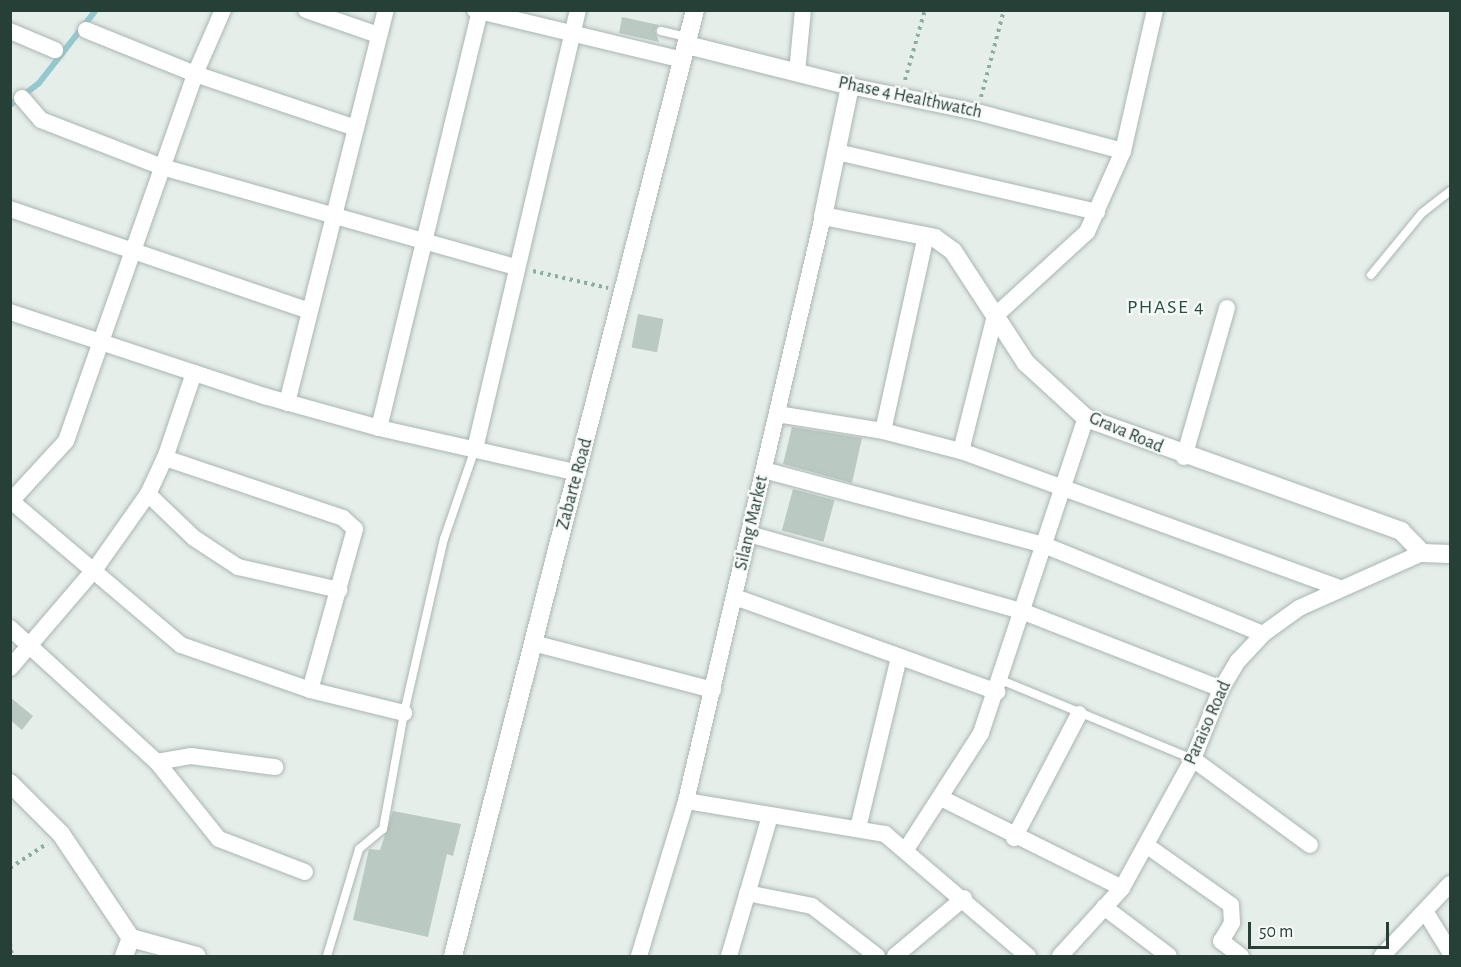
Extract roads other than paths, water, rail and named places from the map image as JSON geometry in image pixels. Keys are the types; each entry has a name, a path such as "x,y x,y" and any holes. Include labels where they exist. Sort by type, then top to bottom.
{"street":[{"path":"223,10 195,74 66,441 11,501 94,568 181,645 310,690 404,713"},
{"path":"306,10 378,35"},
{"path":"287,403 330,218 386,10"},
{"path":"475,449 515,267 578,10"},
{"name":"Zabarte Road","path":"453,957 626,292 695,10"},
{"path":"797,72 803,10"},
{"path":"961,451 994,316 1080,238 1097,212 1125,146 1155,10"},
{"path":"379,428 477,11 572,35 686,47"},
{"path":"86,30 195,74 356,128"},
{"path":"10,31 55,50"},
{"name":"Phase 4 Healthwatch","path":"686,47 850,86 1125,146"},
{"name":"Silang Market","path":"639,957 686,801 713,690 823,216 850,86"},
{"path":"22,98 40,120 162,167 330,218 515,267"},
{"path":"837,152 1097,212"},
{"path":"10,209 309,311"},
{"name":"Grava Road","path":"823,216 926,236 953,251 1026,363 1086,418 1184,456 1401,531 1422,553"},
{"path":"883,431 926,236"},
{"path":"1184,456 1227,308"},
{"path":"12,318 103,340 287,403 379,428 578,473"},
{"path":"10,668 94,568 148,494 165,458 194,373"},
{"path":"777,414 883,431 961,451 1340,588"},
{"path":"906,848 941,798 981,733 1024,612 1086,418"},
{"path":"165,458 351,523 355,529 310,690"},
{"path":"764,470 1044,545 1263,634"},
{"path":"148,494 194,538 238,567 339,590"},
{"path":"749,534 1024,612 1221,689"},
{"name":"Paraiso Road","path":"1060,957 1122,888 1193,759 1221,689 1263,634 1299,608 1340,588 1422,553 1450,554"},
{"path":"735,597 899,657 999,686"},
{"path":"10,628 157,762 225,844 305,872"},
{"path":"533,643 713,690"},
{"path":"858,828 899,657"},
{"path":"1014,838 1078,714"},
{"path":"157,762 191,756 275,767"},
{"path":"1193,759 1310,845"},
{"path":"10,783 61,834 131,938 197,957"},
{"path":"941,798 1014,838 1122,888"},
{"path":"686,801 885,834 906,848 1028,957"},
{"path":"729,957 770,816"},
{"path":"1146,845 1231,905 1232,923 1221,941 1241,957"},
{"path":"1382,957 1450,884"},
{"path":"747,893 812,906 877,957"},
{"path":"895,957 964,898"},
{"path":"1104,907 1169,957"},
{"path":"1425,911 1450,952"},
{"path":"124,957 131,938"}],"lane":[{"path":"661,31 686,47"},
{"path":"1371,275 1422,213 1450,191"},
{"path":"327,957 359,849 383,829 404,713 444,539 475,449"},
{"path":"999,686 1193,759"}],"waterway":[{"path":"10,105 39,83 96,10"}],"district":[{"name":"PHASE 4","path":"1166,307"}]}
